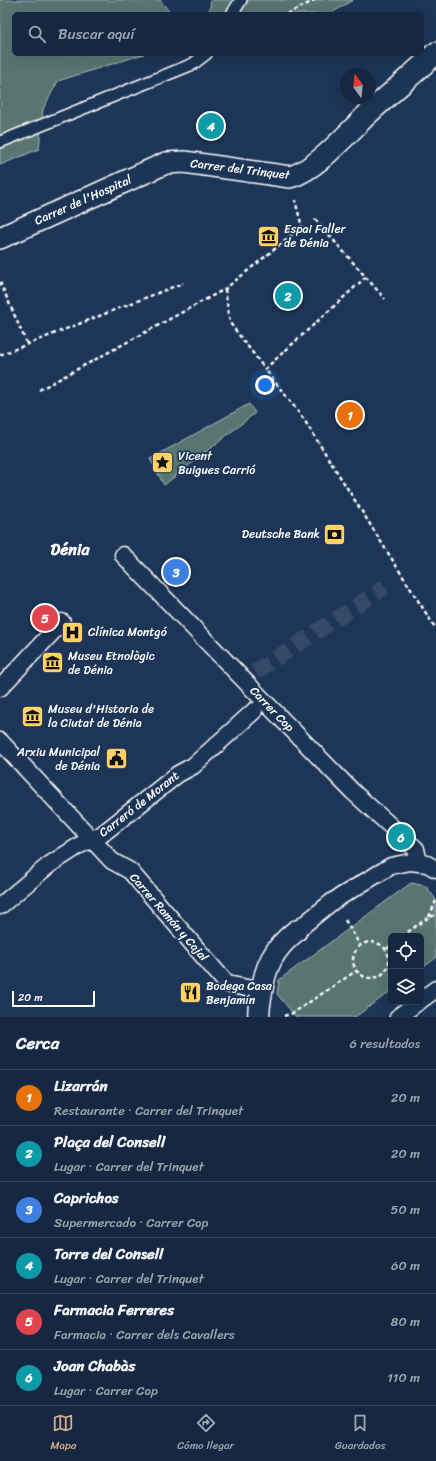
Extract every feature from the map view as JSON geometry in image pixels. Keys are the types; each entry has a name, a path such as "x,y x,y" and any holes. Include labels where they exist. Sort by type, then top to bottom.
{"street":[{"name":"Carrer del Trinquet","path":"166,163 184,162 290,177 299,174 322,158 370,112 436,53"},
{"name":"Carrer de l'Hospital","path":"0,238 166,163"},
{"name":"Carrer Cop","path":"123,554 352,791 416,849 419,863"},
{"path":"0,688 62,622"},
{"name":"Carreró de Morant","path":"0,906 49,866 80,845 109,830 178,774 193,766 254,711"},
{"name":"Carrer Ramón y Cajal","path":"0,742 114,863 130,871 227,984 262,991"},
{"path":"259,1017 265,973 270,960 286,939 333,901 391,866 410,862 427,864 436,869"},
{"path":"424,998 436,989"},
{"path":"398,1017 414,1005"}],"lane":[{"path":"233,12 241,0"},
{"path":"0,142 193,64 203,56"}],"path":[{"path":"291,12 315,0"},
{"path":"315,219 385,299"},
{"path":"39,390 225,289 302,227"},
{"path":"265,369 366,276"},
{"path":"0,282 26,344"},
{"path":"0,355 183,283"},
{"path":"225,289 230,323 303,418 436,628"},
{"path":"429,917 436,901"},
{"path":"406,933 429,917 436,916"},
{"path":"348,926 360,945"},
{"path":"365,942 377,942 386,949 390,960 387,971 377,978 366,978 356,971 352,960 356,949 360,945 365,942"},
{"path":"281,1017 293,1013 356,971"}],"green space":[{"path":"0,0 160,0 169,12 12,12 12,56 138,56 58,81 43,109 39,149 0,165"},
{"path":"211,0 353,0 333,12 209,12"},
{"path":"249,404 255,413 164,485 150,459"},
{"path":"411,883 426,886 436,900 436,958 424,967 424,933 388,933 388,993 355,1017 296,1017 277,994 279,980"}],"tunnel":[{"path":"255,672 385,587"}],"place":[{"name":"Torre del Consell","path":"211,126"},
{"name":"Espai Faller de Dénia","path":"269,236"},
{"name":"Plaça del Consell","path":"288,296"},
{"name":"Lizarrán","path":"350,415"},
{"name":"Vicent Buigues Carrió","path":"163,463"},
{"name":"Deutsche Bank","path":"335,534"},
{"name":"Caprichos","path":"176,572"},
{"name":"Farmacia Ferreres","path":"45,618"},
{"name":"Clínica Montgó","path":"73,632"},
{"name":"Museu Etnològic de Dénia","path":"53,663"},
{"name":"Museu d'Historia de la Ciutat de Dénia","path":"33,716"},
{"name":"Arxiu Municipal de Dénia","path":"116,759"},
{"name":"Joan Chabàs","path":"401,837"},
{"name":"Bodega Casa Benjamín","path":"191,993"}],"district":[{"name":"Dénia","path":"70,549"}]}
